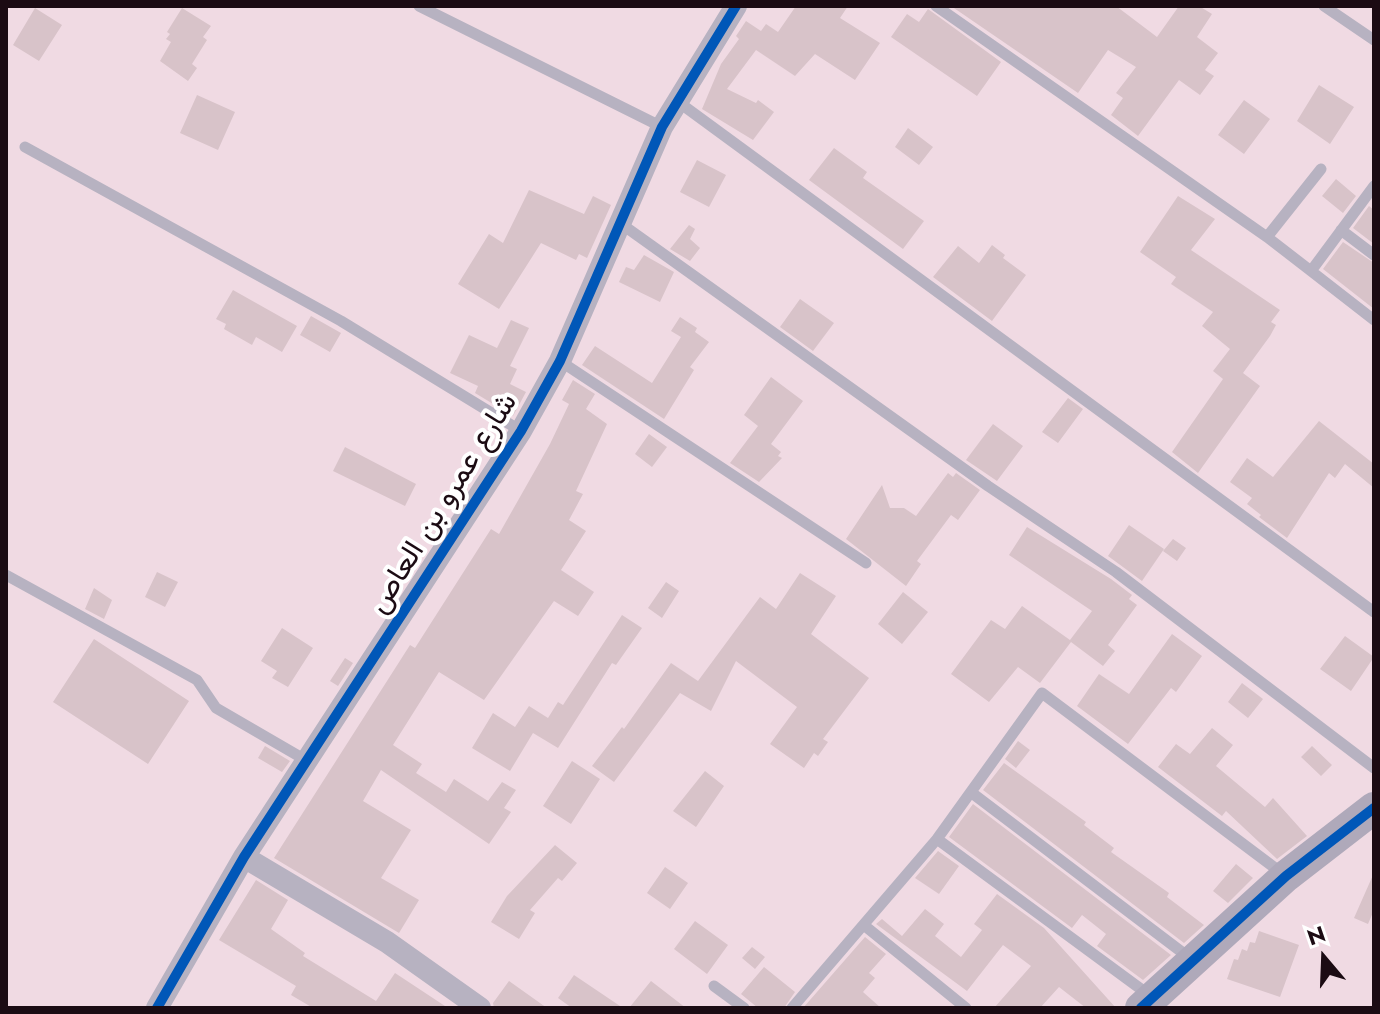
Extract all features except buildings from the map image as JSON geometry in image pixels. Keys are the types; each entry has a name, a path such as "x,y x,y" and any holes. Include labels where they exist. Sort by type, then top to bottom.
{"street":[{"name":"شارع عمرو بن العاص","path":"157,1008 244,857 309,762 521,431 560,361 662,127 736,6"},
{"path":"1147,1002 1286,876 1374,808"},
{"path":"244,857 387,942 480,1008"}],"lane":[{"path":"419,6 662,127"},
{"path":"936,6 1267,237 1374,320"},
{"path":"1324,6 1374,40"},
{"path":"677,101 1374,612"},
{"path":"25,147 341,321 521,431"},
{"path":"1267,237 1321,169"},
{"path":"1311,271 1374,186"},
{"path":"620,223 988,486 1116,572 1374,768"},
{"path":"1341,230 1374,255"},
{"path":"560,361 866,563"},
{"path":"6,575 197,680 216,708 309,762"},
{"path":"792,1008 937,839 1042,693 1286,876"},
{"path":"972,793 1192,960"},
{"path":"937,839 1147,1002"},
{"path":"865,926 966,1008"},
{"path":"714,986 744,1008"}],"cycle path":[{"path":"157,1008 244,857 521,431 560,361 662,127 736,6"},
{"path":"1141,1008 1286,876 1374,808"}]}
